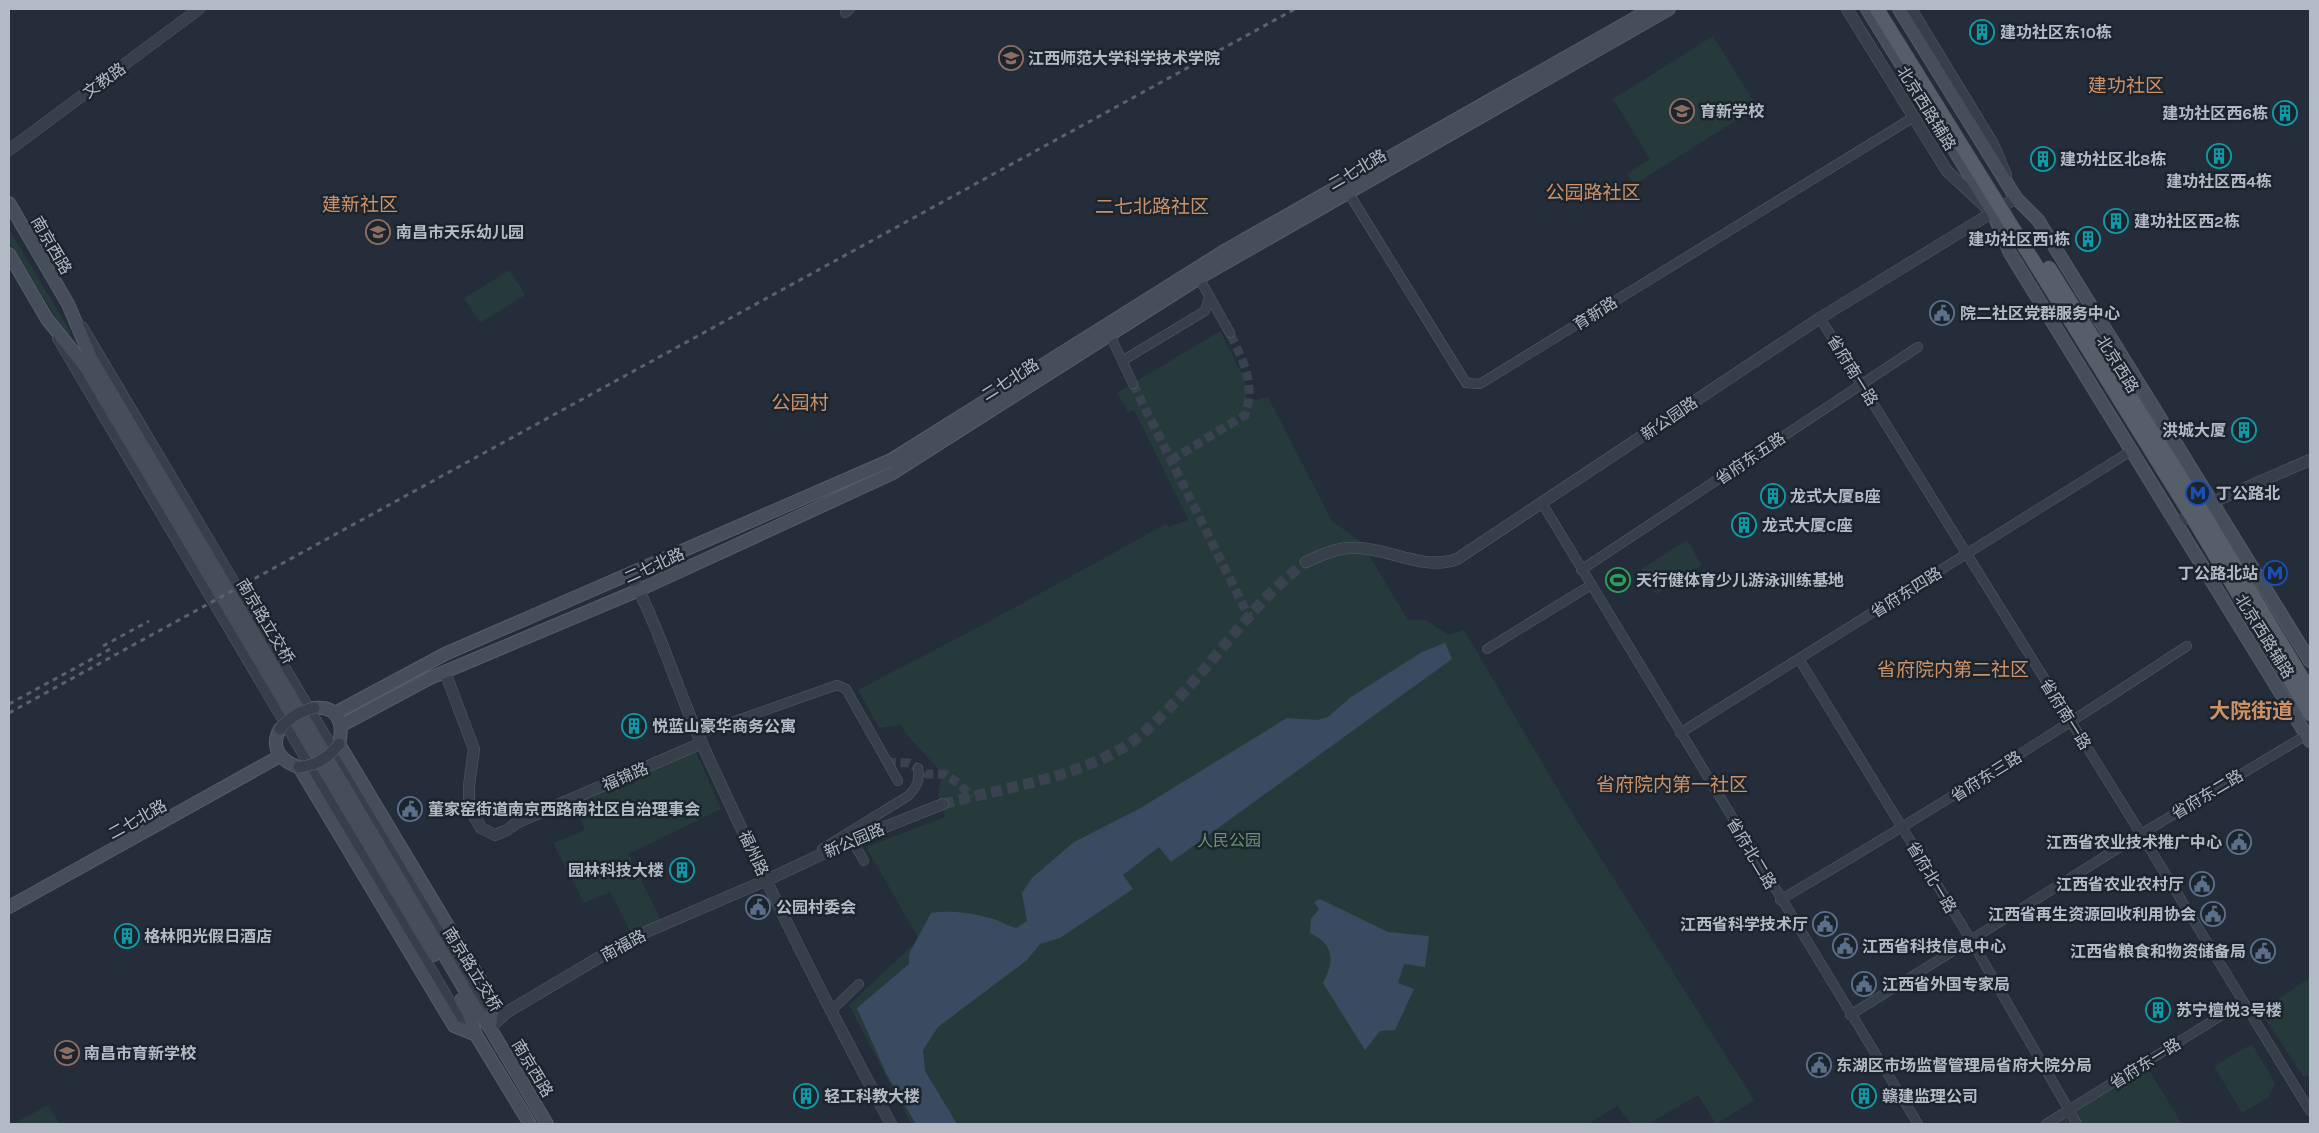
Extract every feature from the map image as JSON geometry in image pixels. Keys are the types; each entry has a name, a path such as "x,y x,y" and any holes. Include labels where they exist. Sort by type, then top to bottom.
{"main road":[{"name":"二七北路","path":"335,712 445,654 631,575 891,460 1226,250 1650,9"},
{"name":"二七北路","path":"342,725 445,672 639,590 891,474 1199,278 1669,9"},
{"name":"北京西路辅路","path":"1867,9 2004,206"},
{"name":"北京西路","path":"1877,9 2202,508 2310,691"},
{"name":"北京西路","path":"1888,9 2004,206"},
{"name":"北京西路辅路","path":"1899,9 2004,206 2010,253 2309,736"},
{"name":"南京西路","path":"9,203 68,304"},
{"name":"南京路立交桥","path":"9,254 48,319 84,365 468,1012 476,1035"},
{"name":"南京路立交桥","path":"68,304 91,358 475,1007 490,1028"},
{"name":"北京西路辅路","path":"2202,508 2310,662"},
{"name":"北京西路","path":"2202,508 2310,714"},
{"path":"314,708 322,707 335,712 342,725 339,744 493,1001 490,1028"},
{"path":"280,729 276,744 280,756 287,764 299,767 454,1026 476,1035"},
{"name":"二七北路","path":"9,908 280,756"},
{"name":"南京西路","path":"490,1028 547,1124"},
{"name":"南京西路","path":"476,1035 530,1124"}],"street":[{"name":"文教路","path":"9,150 199,9"},
{"name":"北京西路辅路","path":"1847,9 1947,170 2004,206"},
{"name":"北京西路辅路","path":"1911,9 1993,144 2004,206"},
{"name":"育新路","path":"1348,192 1466,383 1480,384 1914,117"},
{"name":"新公园路","path":"1306,562 1325,552 1357,547 1428,563 1446,563 1457,559 1820,318 2004,206"},
{"path":"1199,278 1230,333"},
{"path":"1122,361 1205,311 1209,296"},
{"name":"省府南一路","path":"1820,318 2141,834 2310,1111"},
{"path":"1110,335 1133,384"},
{"name":"省府东五路","path":"1581,570 1918,347"},
{"name":"省府东四路","path":"1680,733 2132,451"},
{"path":"2176,524 2202,508 2310,460"},
{"name":"省府北二路","path":"1542,503 1780,900 1918,1124"},
{"name":"福州路","path":"631,575 639,590 700,738 767,880 852,1052 891,1124"},
{"path":"1487,649 1591,585"},
{"name":"省府东三路","path":"1780,900 1902,828 2071,723 2187,646"},
{"name":"省府北一路","path":"1799,659 1971,940 2077,1124"},
{"name":"福锦路","path":"445,672 474,749 469,786 469,807 481,828 495,835 518,822 700,738 837,685 846,689 898,781"},
{"path":"280,729 284,722 307,709 314,708"},
{"name":"省府东二路","path":"1850,1015 2141,834 2309,736"},
{"path":"299,767 310,766 330,755 339,744"},
{"path":"795,866 908,796 916,788 920,776 918,768"},
{"name":"新公园路","path":"767,880 852,840 943,804"},
{"path":"852,840 864,861"},
{"name":"南福路","path":"490,1028 507,1012 632,938 767,880"},
{"path":"832,1010 859,984"},
{"name":"省府东一路","path":"2046,1124 2243,1002"}],"green space":[{"path":"1713,36 1757,107 1634,185 1627,174 1650,159 1613,99"},
{"path":"9,229 71,333 67,336 9,241"},
{"path":"510,270 525,295 480,323 464,298"},
{"name":"人民公园","path":"1220,331 1244,378 1247,402 1268,397 1332,521 1361,542 1408,620 1426,620 1448,635 1464,630 1564,800 1754,1100 1716,1124 1698,1095 1648,1124 1631,1124 1617,1106 1588,1124 911,1124 849,1005 919,939 866,847 945,817 938,794 942,773 907,735 901,725 879,728 858,690 990,621 1166,524 1169,527 1188,520 1134,410 1128,412 1117,393"},
{"path":"1687,540 1702,565 1656,594 1641,569"},
{"path":"696,752 721,809 628,854 661,920 632,935 610,892 584,903 553,843 585,830 576,803"},
{"path":"2310,978 2310,1076 2303,1076 2260,1011"},
{"path":"2252,1044 2275,1083 2269,1097 2242,1113 2214,1066"},
{"path":"2146,1065 2182,1124 2051,1124"},
{"path":"48,1105 59,1124 13,1124"}],"water":[{"path":"1445,643 1452,659 1171,862 1159,847 1123,875 1133,889 1060,938 1040,944 1027,960 938,1027 923,1050 925,1071 957,1124 916,1124 886,1073 857,1008 909,964 909,954 931,913 953,912 976,915 994,919 1016,928 1027,921 1022,893 1032,878 1074,842 1139,809 1287,718 1318,720 1328,717 1351,697 1422,652"},
{"path":"1320,899 1388,932 1429,936 1425,967 1404,964 1398,983 1414,989 1395,1030 1380,1031 1365,1050 1323,983 1329,967 1330,954 1324,942 1310,933 1311,919 1319,909 1314,902"}],"tunnel":[{"path":"1171,460 1245,415 1248,403 1249,382 1230,333"},
{"path":"1133,384 1249,617"},
{"path":"943,804 1056,776 1099,760 1126,746 1147,730 1165,712 1252,613 1306,562"},
{"path":"887,762 909,763 927,774 944,774 960,784 971,797"}],"railway":[{"path":"9,713 1295,9"},
{"path":"103,646 149,621"},
{"path":"9,704 114,647"}],"place":[{"name":"建功社区东10栋","path":"1982,32"},
{"name":"江西师范大学科学技术学院","path":"1011,58"},
{"name":"育新学校","path":"1682,111"},
{"name":"建功社区西6栋","path":"2285,113"},
{"name":"建功社区西4栋","path":"2219,156"},
{"name":"建功社区北8栋","path":"2043,159"},
{"name":"建功社区西2栋","path":"2116,221"},
{"name":"南昌市天乐幼儿园","path":"378,232"},
{"name":"建功社区西1栋","path":"2088,239"},
{"name":"院二社区党群服务中心","path":"1942,313"},
{"name":"洪城大厦","path":"2244,430"},
{"name":"丁公路北","path":"2198,493"},
{"name":"龙式大厦B座","path":"1773,496"},
{"name":"龙式大厦C座","path":"1744,525"},
{"name":"丁公路北站","path":"2275,573"},
{"name":"天行健体育少儿游泳训练基地","path":"1618,580"},
{"name":"悦蓝山豪华商务公寓","path":"634,726"},
{"name":"董家窑街道南京西路南社区自治理事会","path":"410,809"},
{"name":"江西省农业技术推广中心","path":"2239,842"},
{"name":"园林科技大楼","path":"682,870"},
{"name":"江西省农业农村厅","path":"2202,884"},
{"name":"公园村委会","path":"758,907"},
{"name":"江西省再生资源回收利用协会","path":"2213,914"},
{"name":"江西省科学技术厅","path":"1825,924"},
{"name":"格林阳光假日酒店","path":"127,936"},
{"name":"江西省科技信息中心","path":"1845,946"},
{"name":"江西省粮食和物资储备局","path":"2263,951"},
{"name":"江西省外国专家局","path":"1864,984"},
{"name":"苏宁檀悦3号楼","path":"2158,1010"},
{"name":"南昌市育新学校","path":"67,1053"},
{"name":"东湖区市场监督管理局省府大院分局","path":"1819,1065"},
{"name":"轻工科教大楼","path":"806,1096"},
{"name":"赣建监理公司","path":"1864,1096"}],"district":[{"name":"建功社区","path":"2126,85"},
{"name":"公园路社区","path":"1593,192"},
{"name":"建新社区","path":"360,204"},
{"name":"二七北路社区","path":"1152,206"},
{"name":"公园村","path":"800,402"},
{"name":"省府院内第二社区","path":"1953,669"},
{"name":"大院街道","path":"2251,711"},
{"name":"省府院内第一社区","path":"1672,784"}]}
